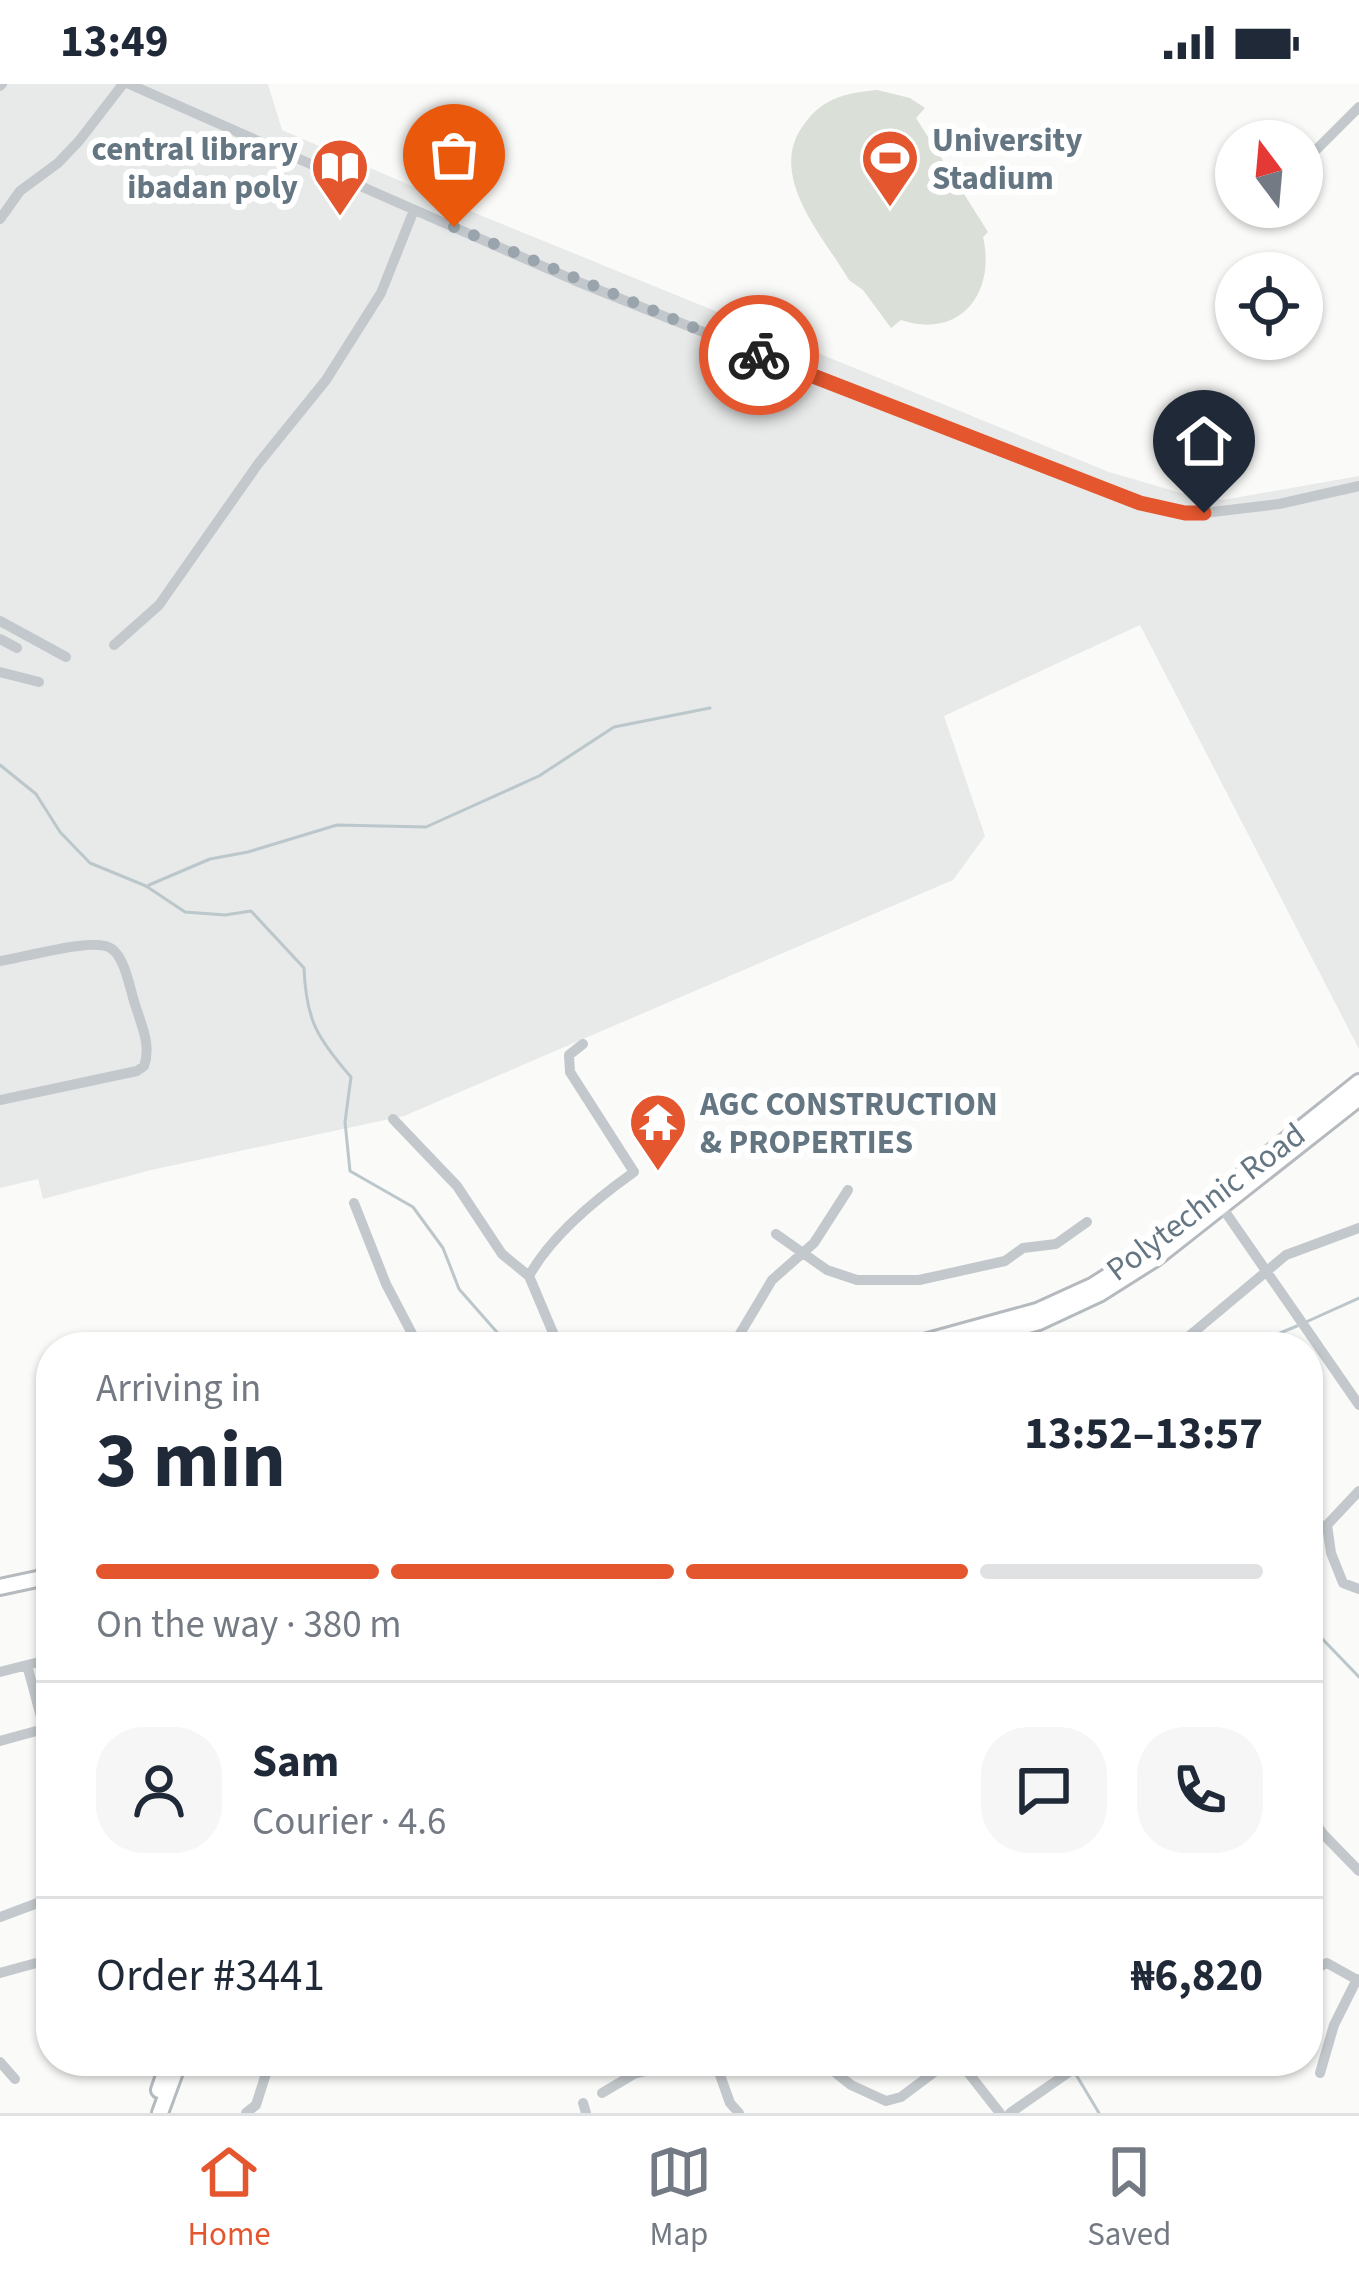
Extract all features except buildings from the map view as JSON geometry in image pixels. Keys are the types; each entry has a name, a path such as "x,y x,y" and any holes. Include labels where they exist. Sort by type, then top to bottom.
{"main road":[{"name":"Polytechnic Road","path":"1004,1332 1100,1294 1156,1258 1218,1202 1355,1094"},
{"path":"0,1587 36,1579"},
{"path":"151,2113 164,2076"},
{"path":"160,2113 174,2076"}],"street":[{"path":"0,219 20,191 79,141 126,84 772,360 1140,503 1204,513 1280,504 1359,486"},
{"path":"1323,143 1359,107"},
{"path":"113,646 159,605 258,464 326,380 381,293 414,210"},
{"path":"0,621 66,657"},
{"path":"0,639 17,648"},
{"path":"0,672 39,682"},
{"path":"0,962 86,945 109,946 127,977 148,1049 144,1066 137,1071 0,1100"},
{"path":"529,1276 539,1257 634,1172 570,1072 569,1055 584,1044"},
{"path":"393,1119 457,1186 502,1254 529,1276 553,1332"},
{"path":"741,1332 772,1280 803,1255 848,1190"},
{"path":"1218,1202 1307,1332"},
{"path":"355,1203 386,1284 411,1332"},
{"path":"776,1234 827,1270 857,1280 919,1280 1005,1261 1023,1248 1057,1244 1087,1222"},
{"path":"1194,1332 1267,1269 1301,1248 1359,1228"},
{"path":"1323,1354 1359,1405"},
{"path":"1323,1526 1359,1491"},
{"path":"1327,1525 1343,1583 1359,1589"},
{"path":"0,1672 36,1663"},
{"path":"27,1665 36,1693"},
{"path":"0,1742 36,1731"},
{"path":"1323,1834 1359,1871"},
{"path":"0,1917 36,1904"},
{"path":"0,1973 36,1963"},
{"path":"1323,1965 1328,1963 1358,1980 1334,2025 1323,2062"},
{"path":"0,2062 15,2079"},
{"path":"246,2113 256,2104 265,2076"},
{"path":"602,2093 631,2076"},
{"path":"720,2076 739,2113"},
{"path":"840,2076 886,2101 901,2097 929,2076"},
{"path":"970,2076 1000,2113"},
{"path":"1010,2113 1063,2076"}],"shaded area":[{"path":"0,84 268,84 282,130 1109,472 1223,500 1359,476 1359,1049 1140,625 944,716 985,836 953,880 404,1116 151,1170 43,1199 38,1179 0,1188"},
{"name":"University Stadium","path":"877,90 910,98 925,108 916,118 988,232 983,237 986,257 979,293 957,317 941,323 901,320 891,328 863,290 849,280 813,224 794,183 794,143 812,114 837,98"}],"waterway":[{"path":"149,885 210,859 337,825 426,827 539,776 614,727 710,708"},
{"path":"0,765 36,794 60,832 90,863 146,886 185,912 225,915 251,911 304,968 307,1001 316,1027 351,1077 345,1122 350,1171 413,1207 443,1248 459,1289 497,1332"},
{"path":"1306,1322 1359,1298"},
{"path":"1282,1332 1297,1326"},
{"path":"1323,1640 1359,1677"},
{"path":"1077,2076 1099,2113"}],"way so far":[{"path":"454,227 759,355"}],"place":[{"name":"University Stadium","path":"890,209"},
{"name":"central library ibadan poly","path":"340,218"},
{"name":"AGC CONSTRUCTION & PROPERTIES","path":"658,1173"}],"route":[{"path":"759,355 1140,503 1204,513"}]}
